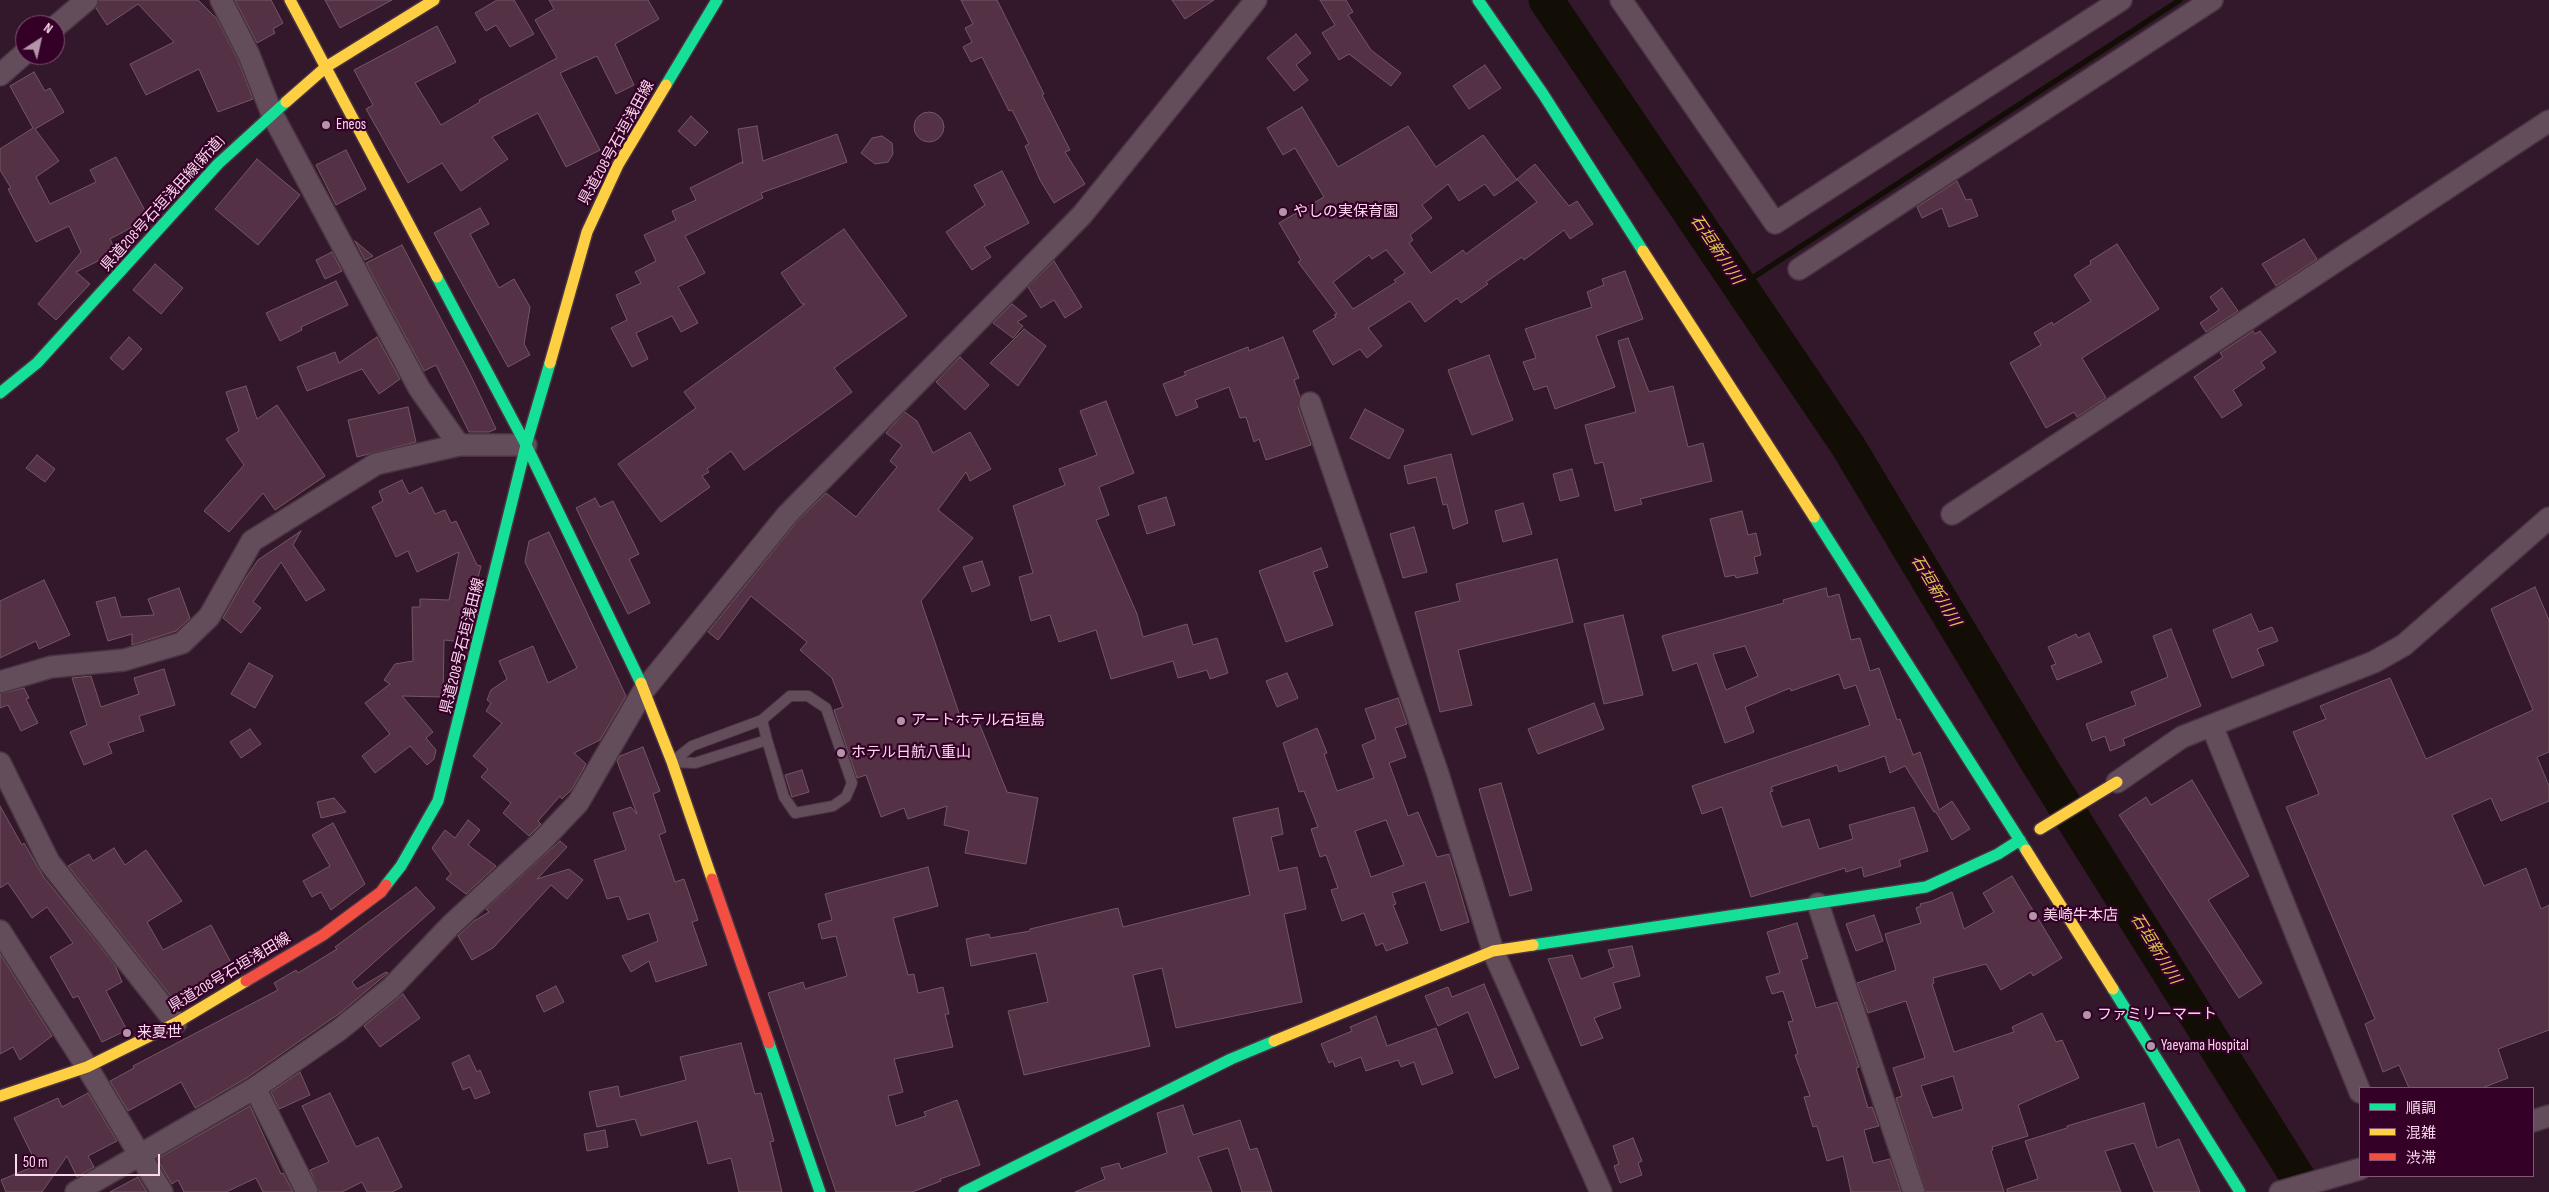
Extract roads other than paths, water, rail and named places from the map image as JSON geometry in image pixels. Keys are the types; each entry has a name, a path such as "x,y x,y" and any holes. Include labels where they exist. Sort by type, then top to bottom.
{"street":[{"path":"65,19 87,0"},
{"path":"221,0 249,55 272,114 419,388 459,445"},
{"path":"290,0 526,445 644,690 672,762 820,1192"},
{"name":"県道208号石垣浅田線(新道)","path":"0,393 37,363 92,305 218,164 272,114 326,67 434,0"},
{"name":"県道208号石垣浅田線","path":"0,1096 87,1067 176,1023 323,935 381,892 401,866 438,801 450,759 526,445 587,232 618,165 717,0"},
{"path":"76,1192 255,1088 339,1030 391,988 452,925 540,843 578,803 644,690 787,514 1082,215 1256,0"},
{"path":"1478,0 1543,94 2020,840 2240,1192"},
{"path":"1621,0 1775,223 2121,0"},
{"path":"1799,269 2212,0"},
{"path":"0,75 15,62"},
{"path":"1952,514 2549,121"},
{"path":"1310,403 1438,774 1493,951 1601,1192"},
{"path":"0,682 51,666 124,660 182,643 209,617 252,541 376,464 459,445 526,445"},
{"path":"964,1192 1231,1059 1493,951 1926,887 1998,854 2040,830 2117,782 2182,737 2374,662 2404,645 2549,518"},
{"path":"2212,726 2359,1090"},
{"path":"0,763 49,862 176,1023"},
{"path":"1818,904 1914,1192"},
{"path":"0,931 87,1067 162,1192"},
{"path":"255,1088 307,1192"},
{"path":"2534,1121 2549,1116"},
{"path":"2280,1192 2359,1169"}],"lane":[{"path":"672,762 692,746 762,720 790,696 808,696 826,708 852,783 846,797 833,806 795,813 784,797 762,720"},
{"path":"672,762 695,764 767,740"}],"waterway":[{"name":"石垣新川川","path":"1546,0 1848,446 2038,763 2307,1192"},
{"path":"1740,286 2180,0"}],"place":[{"name":"Eneos","path":"326,125"},
{"name":"やしの実保育園","path":"1283,212"},
{"name":"アートホテル石垣島","path":"901,721"},
{"name":"ホテル日航八重山","path":"841,753"},
{"name":"美崎牛本店","path":"2033,916"},
{"name":"ファミリーマート","path":"2087,1015"},
{"name":"来夏世","path":"127,1033"},
{"name":"Yaeyama Hospital","path":"2151,1046"}]}
